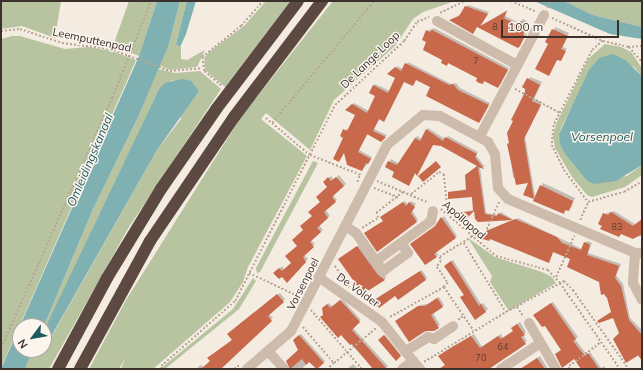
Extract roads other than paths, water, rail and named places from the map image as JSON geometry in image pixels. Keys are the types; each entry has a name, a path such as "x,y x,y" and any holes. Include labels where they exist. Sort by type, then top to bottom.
{"highway":[{"path":"58,369 104,285 161,190 217,108 298,1"},
{"path":"80,369 150,241 234,117 322,1"}],"street":[{"path":"480,136 506,84 544,15"},
{"path":"437,21 517,65"},
{"name":"Vorsenpoel","path":"243,367 268,351 291,331 320,278 345,226 363,179 387,145 422,115 440,116 480,136 495,154 497,181 502,195 639,253"},
{"path":"345,226 356,232 376,261 431,221 433,211"},
{"path":"639,253 634,283 642,300"},
{"name":"De Volder","path":"320,278 382,322 420,369"},
{"path":"529,323 538,337 539,344 556,369"},
{"path":"406,351 428,337 434,339 453,326"},
{"path":"501,369 539,344"},
{"path":"268,351 284,369"},
{"path":"402,369 413,361"}],"water":[{"path":"157,1 180,1 169,44 139,115 93,209 47,318 23,318 139,56"},
{"path":"187,1 196,1 186,34 180,47 176,44"},
{"path":"534,1 564,1 593,15 642,27 642,39 610,34"},
{"name":"Vorsenpoel","path":"613,54 625,60 642,76 642,165 616,181 594,184 587,181 565,154 560,144 559,134 589,70 599,58"},
{"path":"182,79 191,81 199,91 157,150 52,335 52,318 50,318 159,89 165,83"},
{"path":"12,344 12,358 30,358 25,369 1,369"}],"water label":[{"name":"Omleidingskanaal","path":"90,160"}]}
